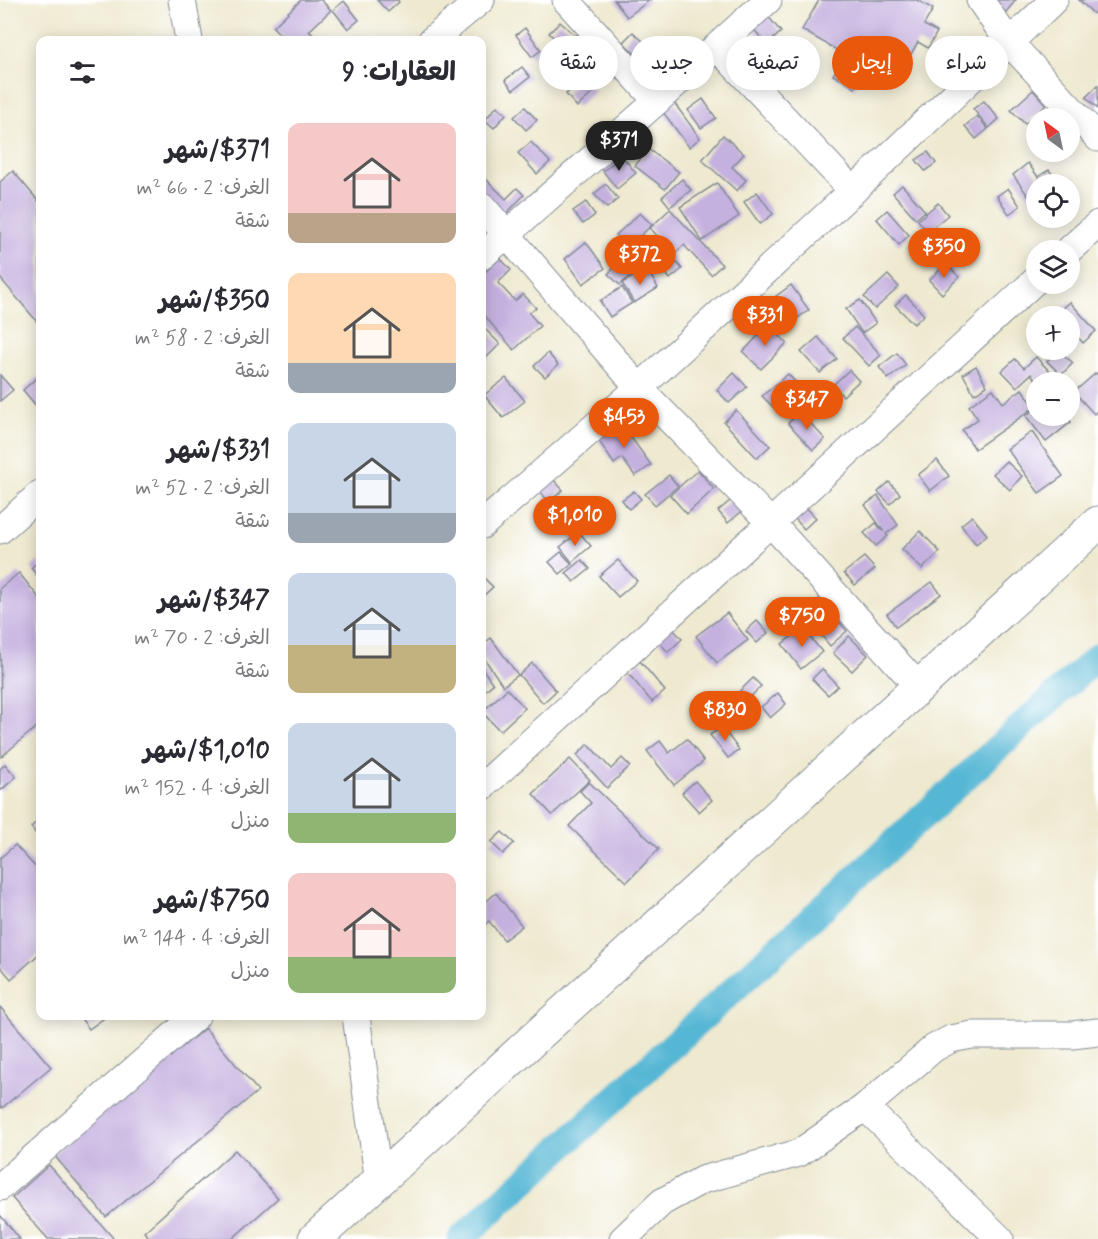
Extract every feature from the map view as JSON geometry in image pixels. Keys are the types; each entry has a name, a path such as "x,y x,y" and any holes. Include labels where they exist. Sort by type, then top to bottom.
{"street":[{"path":"437,36 481,0"},
{"path":"566,0 657,101"},
{"path":"486,252 768,0"},
{"path":"980,0 1005,36"},
{"path":"1054,0 1008,41 1098,138"},
{"path":"717,47 853,191"},
{"path":"486,522 639,388 853,191 957,90"},
{"path":"486,210 639,388 771,523 918,686"},
{"path":"1080,240 1098,224"},
{"path":"486,783 1026,289"},
{"path":"0,530 36,498"},
{"path":"315,1239 379,1183 1098,523"},
{"path":"0,1187 191,1020"},
{"path":"357,1020 379,1183"},
{"path":"622,1239 662,1202 702,1180 800,1153 865,1107 934,1048 951,1039 972,1035 1072,1035 1098,1032"},
{"path":"865,1107 1000,1239"}],"building":[{"path":"301,0 321,0 331,10 309,31 314,36 281,36 273,27"},
{"path":"377,0 398,0 399,2 388,12"},
{"path":"614,0 650,0 627,17"},
{"path":"819,0 917,0 933,9 924,25 937,32 935,36 925,36 925,46 918,42 913,51 913,36 832,36 832,47 820,40 820,36 812,36 802,30"},
{"path":"992,0 1016,0 1006,12"},
{"path":"1079,0 1098,0 1098,9 1094,14"},
{"path":"344,1 359,20 348,29 333,10"},
{"path":"596,15 611,30 605,36 576,36"},
{"path":"767,15 781,32 777,36 760,36 752,27"},
{"path":"560,22 576,36 552,36 549,33"},
{"path":"525,28 539,47 539,52 532,57 516,35"},
{"path":"633,32 637,36 630,36 630,49 623,42"},
{"path":"618,66 623,72 618,75"},
{"path":"522,67 530,77 513,90 505,80"},
{"path":"1098,85 1098,109 1086,97"},
{"path":"570,90 595,91 577,107 566,94"},
{"path":"1033,90 1046,105 1043,108 1026,108 1025,124 1011,110"},
{"path":"703,99 716,118 701,128 688,110"},
{"path":"672,100 700,138 689,147 660,108"},
{"path":"984,101 999,119 989,128 973,109"},
{"path":"497,106 506,114 494,128 486,119"},
{"path":"525,107 537,120 526,130 514,117"},
{"path":"977,116 988,129 976,139 965,126"},
{"path":"723,135 744,154 732,167 746,180 737,191 702,160"},
{"path":"531,142 550,162 537,174 518,153"},
{"path":"648,149 679,172 665,189 635,166"},
{"path":"928,152 936,163 925,171 916,160"},
{"path":"622,156 636,173 617,189 603,171"},
{"path":"1028,163 1036,174 1026,174 1026,193 1013,175"},
{"path":"13,171 36,198 36,320 0,278 0,182"},
{"path":"486,179 506,199 517,188 524,195 506,214 486,194"},
{"path":"682,179 691,190 670,207 662,197"},
{"path":"717,183 739,216 702,241 680,207"},
{"path":"606,184 618,199 607,208 594,194"},
{"path":"902,185 925,211 916,219 893,193"},
{"path":"1008,188 1020,206 1009,214 997,196"},
{"path":"757,192 773,214 760,224 744,202"},
{"path":"586,202 595,215 583,224 573,211"},
{"path":"938,203 948,215 927,232 918,220"},
{"path":"670,209 722,265 711,275 684,245 674,254 650,228"},
{"path":"887,210 909,235 899,245 877,219"},
{"path":"640,213 652,225 640,236 651,249 661,242 682,269 670,279 649,251 639,260 616,235"},
{"path":"586,242 605,268 583,284 565,259"},
{"path":"500,258 511,270 498,283 515,301 523,294 536,308 529,313 540,326 514,350 486,318 486,271"},
{"path":"621,261 633,273 620,285 608,274"},
{"path":"946,264 959,277 942,294 929,280"},
{"path":"647,269 658,288 634,303 622,283"},
{"path":"888,275 899,287 875,309 864,297"},
{"path":"791,285 809,310 785,327 767,303"},
{"path":"622,287 632,303 610,317 600,301"},
{"path":"906,295 924,315 914,324 895,305"},
{"path":"860,300 876,323 862,333 846,309"},
{"path":"1080,313 1096,331 1083,343 1080,340"},
{"path":"768,325 787,343 761,369 743,352"},
{"path":"855,327 881,355 869,366 843,338"},
{"path":"486,330 500,344 486,358"},
{"path":"818,337 837,359 820,373 801,352"},
{"path":"548,353 558,365 545,377 534,366"},
{"path":"897,353 906,365 888,379 879,367"},
{"path":"1015,359 1024,368 1033,360 1039,360 1050,372 1026,372 1026,379 1017,387 1002,371"},
{"path":"1070,360 1073,363 1064,372 1058,372 1047,361"},
{"path":"976,366 987,386 974,394 963,374"},
{"path":"849,370 859,381 843,396 833,385"},
{"path":"734,373 747,387 729,403 717,390"},
{"path":"1096,373 1098,375 1098,410 1094,414 1080,399 1080,387"},
{"path":"788,374 798,385 774,408 762,396"},
{"path":"0,375 13,390 0,401"},
{"path":"506,378 525,401 503,418 486,397 486,393"},
{"path":"36,379 36,406 23,390"},
{"path":"993,389 1003,403 1022,389 1026,395 1026,413 975,449 962,430 978,419 969,406"},
{"path":"736,410 770,446 757,458 724,422"},
{"path":"800,412 825,439 813,450 788,423"},
{"path":"620,422 651,465 635,476 622,458 614,464 597,438"},
{"path":"1034,426 1066,426 1046,442"},
{"path":"1032,432 1063,476 1039,493 1007,449"},
{"path":"937,460 949,476 930,491 918,475"},
{"path":"1006,461 1022,476 1010,490 993,474"},
{"path":"698,470 714,489 687,514 670,495"},
{"path":"669,475 678,486 655,505 645,494"},
{"path":"550,476 563,490 549,502 537,488"},
{"path":"889,482 900,494 890,504 878,492"},
{"path":"634,491 641,499 629,509 622,500"},
{"path":"878,496 898,525 876,546 864,533 876,523 884,532 865,505"},
{"path":"731,500 741,512 728,523 718,511"},
{"path":"803,504 816,518 804,529 791,514"},
{"path":"972,516 987,535 976,544 961,525"},
{"path":"920,531 940,552 922,569 902,549"},
{"path":"579,532 591,546 572,562 560,547"},
{"path":"561,552 572,564 560,574 549,562"},
{"path":"864,557 875,569 855,585 844,573"},
{"path":"582,560 590,569 574,582 566,573"},
{"path":"618,560 637,581 618,597 599,576"},
{"path":"36,564 36,574 31,568"},
{"path":"19,573 36,594 36,727 1,757 0,588"},
{"path":"486,580 493,587 486,593"},
{"path":"932,582 941,594 896,627 887,614"},
{"path":"819,599 847,631 830,646 803,613"},
{"path":"727,613 748,640 717,663 696,636"},
{"path":"757,621 768,633 757,643 746,631"},
{"path":"671,627 682,639 668,652 657,640"},
{"path":"803,628 822,652 801,669 782,644"},
{"path":"849,636 868,655 852,671 833,653"},
{"path":"491,638 518,675 503,686 486,661 486,642"},
{"path":"640,661 665,691 652,702 627,672"},
{"path":"532,663 556,691 543,703 519,675"},
{"path":"822,669 838,686 828,695 812,679"},
{"path":"486,674 493,684 486,690"},
{"path":"753,678 761,686 740,708 731,700"},
{"path":"507,689 525,708 500,731 486,716 486,708"},
{"path":"778,693 786,704 770,718 761,707"},
{"path":"722,727 739,750 728,758 710,735"},
{"path":"687,739 704,761 674,785 647,751 660,741 669,753"},
{"path":"588,744 611,769 622,758 630,766 607,788 577,755"},
{"path":"570,759 590,780 552,815 533,794"},
{"path":"5,764 16,777 0,791 0,769"},
{"path":"695,781 712,800 699,812 682,793"},
{"path":"589,782 659,849 627,882 569,826 591,803 580,791"},
{"path":"36,823 36,834 31,827"},
{"path":"502,832 514,843 503,854 491,842"},
{"path":"15,845 36,868 36,957 11,979 0,966 0,858"},
{"path":"496,893 522,926 504,940 489,921 486,924 486,902"},
{"path":"0,1007 51,1067 2,1108 0,1105"},
{"path":"82,1020 101,1020 89,1029"},
{"path":"205,1028 258,1091 106,1217 53,1154"},
{"path":"235,1150 278,1198 232,1239 151,1239 144,1232"},
{"path":"49,1165 114,1239 48,1239 12,1198"},
{"path":"0,1215 20,1239 0,1239"}],"waterway":[{"path":"461,1239 1098,656"}]}
